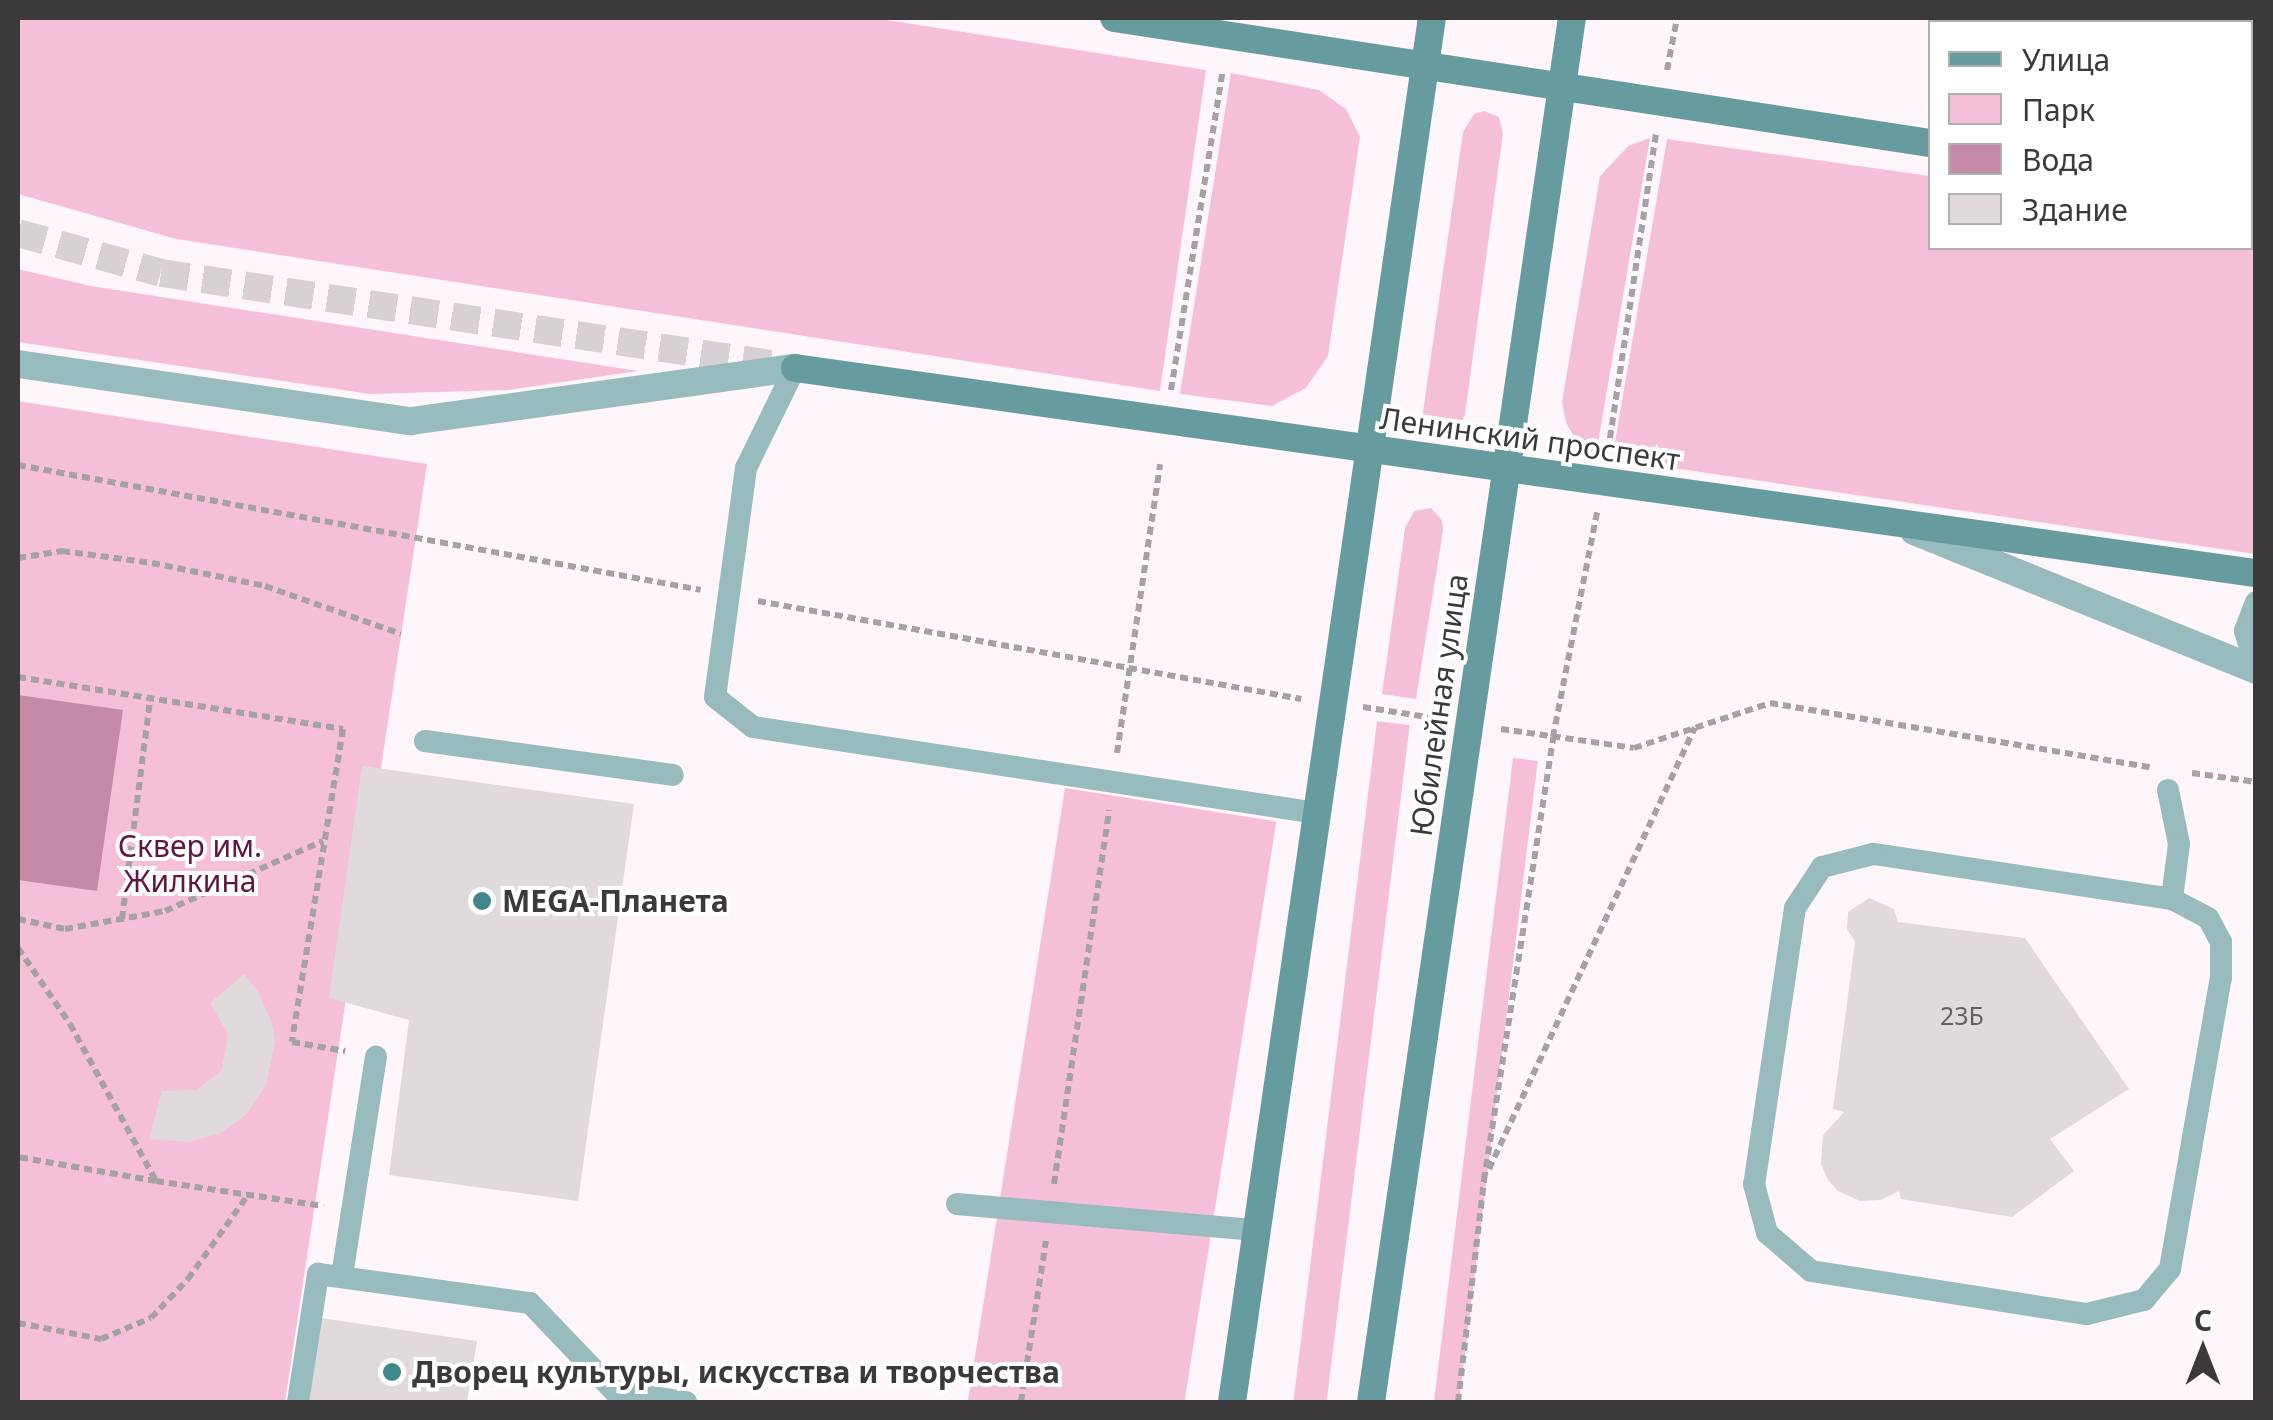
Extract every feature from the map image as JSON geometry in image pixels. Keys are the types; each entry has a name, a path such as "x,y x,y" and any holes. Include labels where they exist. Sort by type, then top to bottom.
{"main road":[{"path":"1114,18 1661,99 1928,144"},
{"path":"1232,1402 1432,18"},
{"name":"Юбилейная улица","path":"1370,1402 1572,18"},
{"name":"Ленинский проспект","path":"795,368 2256,573"}],"street":[{"path":"18,364 411,421 795,368"},
{"path":"1899,524 2256,668"}],"lane":[{"path":"795,368 746,468 715,697 753,727 1317,812"},
{"path":"2256,602 2245,632 2256,668"},
{"path":"425,741 673,775"},
{"path":"2168,780 2178,844 2172,899"},
{"path":"1873,854 2172,899 2208,918 2220,942 2221,978 2170,1270 2144,1300 2087,1314 1811,1272 1767,1234 1754,1184 1792,928 1795,908 1822,867 1873,854"},
{"path":"342,1276 376,1056"},
{"path":"957,1204 1256,1230"},
{"path":"298,1402 318,1274 530,1302 614,1391 686,1402"}],"path":[{"path":"1458,1402 1484,1180 1553,737 1603,482 1661,99 1677,18"},
{"path":"1170,396 1222,70"},
{"path":"1021,1402 1160,464"},
{"path":"18,465 1283,696"},
{"path":"18,558 62,550 152,563 265,586 401,634"},
{"path":"18,677 343,729 292,1042 376,1056"},
{"path":"122,919 150,698"},
{"path":"1634,748 1770,703 2168,780"},
{"path":"1484,1180 1696,728"},
{"path":"2186,772 2256,782"},
{"path":"18,918 65,929 165,912 324,841"},
{"path":"18,948 70,1024 156,1181"},
{"path":"18,1157 352,1210"},
{"path":"18,1323 100,1339 151,1318 188,1279 248,1195"}],"green space":[{"path":"18,18 874,18 1206,70 1160,391 176,239 18,194"},
{"path":"1231,73 1319,90 1346,109 1360,137 1328,356 1306,388 1272,406 1180,394"},
{"path":"1484,111 1499,117 1503,133 1465,415 1455,432 1437,436 1424,424 1423,412 1463,132 1474,114"},
{"path":"1650,138 1596,455 1577,441 1566,423 1562,402 1600,176 1628,146"},
{"path":"1667,139 1928,176 1928,250 2253,250 2255,223 2255,554 1612,459"},
{"path":"18,269 91,286 638,371 508,390 370,394 18,342"},
{"name":"Сквер им. Жилкина","path":"18,401 427,464 285,1402 18,1402"},
{"path":"1431,508 1442,520 1443,531 1416,699 1382,694 1405,528 1414,511"},
{"path":"1377,721 1410,725 1327,1402 1293,1402"},
{"path":"1513,758 1538,761 1459,1402 1434,1402"},
{"path":"1065,788 1276,821 1184,1402 968,1401"}],"water":[{"path":"18,695 123,710 97,891 18,880"}],"building":[{"name":"MEGA-Планета","path":"362,766 634,804 578,1201 389,1175 409,1020 329,998"},
{"path":"1869,898 1894,909 1898,922 2025,938 2129,1089 2050,1139 2074,1171 2012,1217 1901,1199 1899,1191 1881,1200 1860,1201 1838,1191 1828,1180 1821,1164 1823,1135 1844,1112 1833,1109 1855,942 1847,929 1848,912"},
{"path":"244,974 257,990 272,1023 275,1042 266,1085 246,1115 221,1133 189,1142 149,1139 162,1091 197,1090 222,1070 228,1034 210,1003"},
{"name":"Дворец культуры, искусства и творчества","path":"321,1318 477,1341 467,1402 308,1402"}],"tunnel":[{"path":"18,233 161,273 784,366"}],"place":[{"name":"MEGA-Планета","path":"482,901"},
{"name":"Дворец культуры, искусства и творчества","path":"392,1372"}]}
